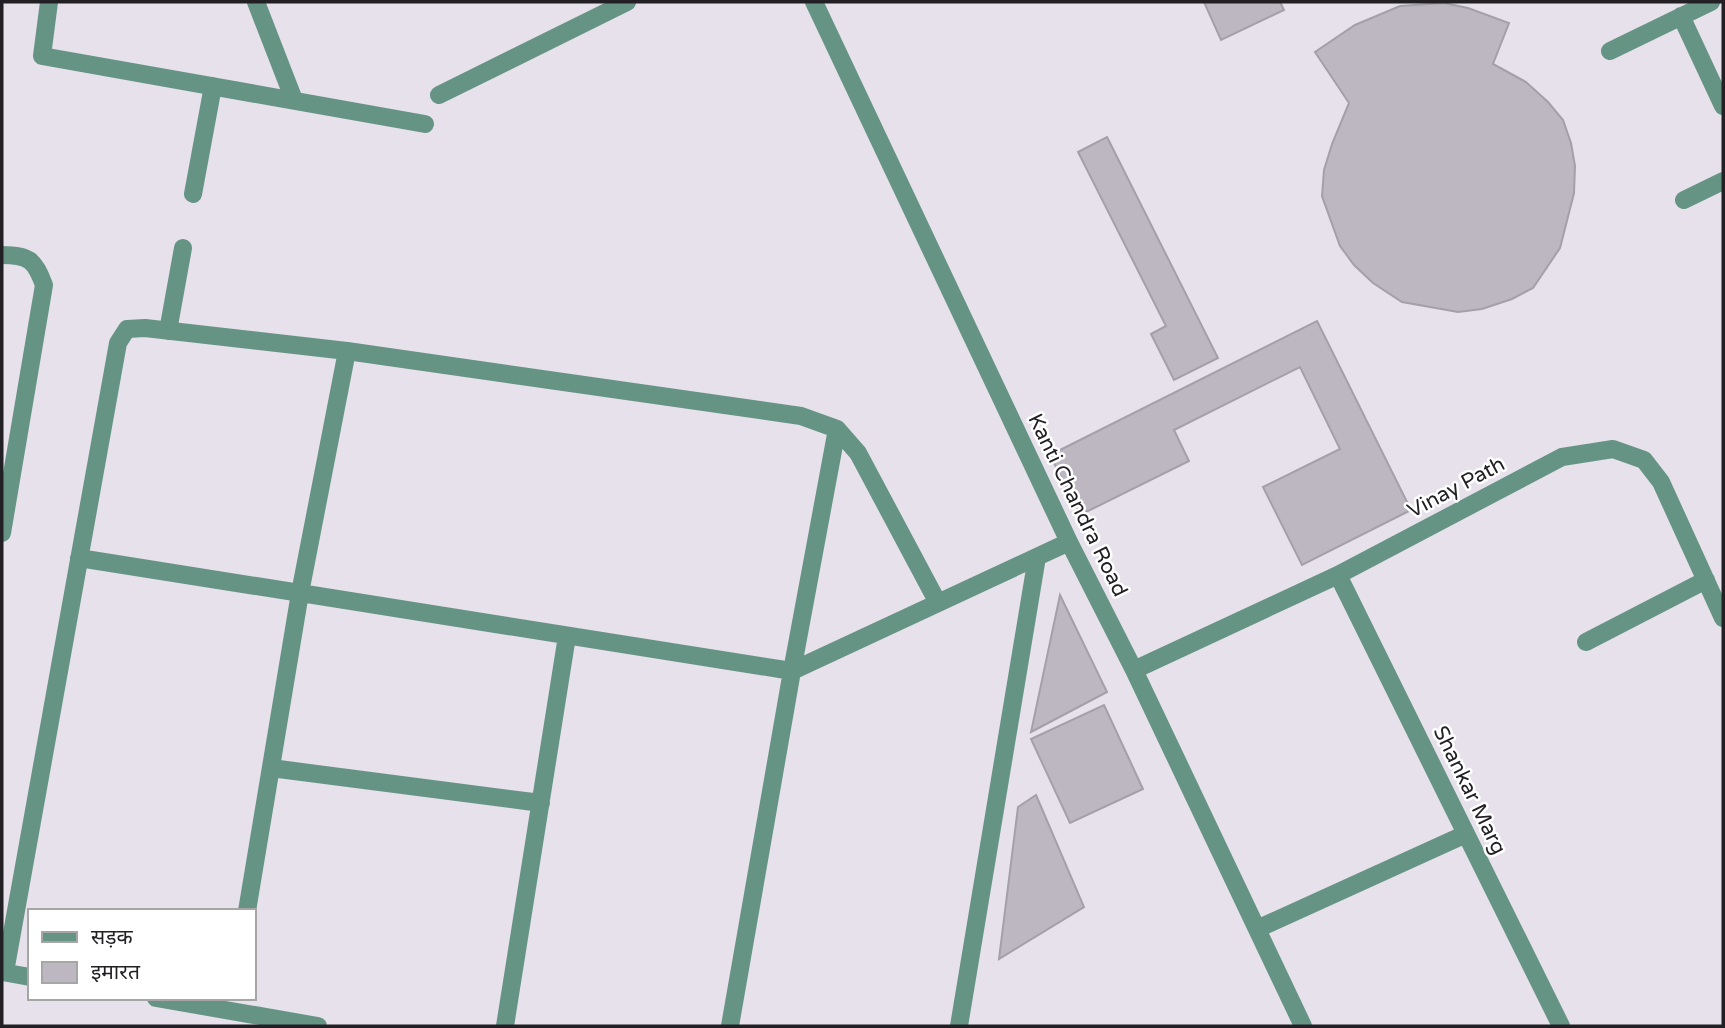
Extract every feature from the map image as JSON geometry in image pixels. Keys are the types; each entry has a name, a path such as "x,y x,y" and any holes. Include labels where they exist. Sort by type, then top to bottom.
{"street":[{"path":"49,2 42,57 425,124"},
{"path":"256,2 294,100"},
{"path":"439,96 627,2"},
{"name":"Kanti Chandra Road","path":"814,2 1069,542 1134,670 1303,1026"},
{"path":"1610,51 1711,2"},
{"path":"1681,16 1723,106"},
{"path":"193,194 213,86"},
{"path":"1684,200 1723,181"},
{"path":"168,331 183,248"},
{"path":"2,255 21,255 37,266 44,285 2,533"},
{"path":"28,977 3,972 118,343 127,329 145,328 347,351 802,416 837,429 858,453 938,603"},
{"path":"247,909 300,593 347,351"},
{"path":"730,1026 837,429"},
{"name":"Vinay Path","path":"1134,670 1338,575 1562,457 1613,449 1644,460 1661,482 1723,618"},
{"path":"79,558 792,671 1069,542"},
{"path":"959,1026 1038,557"},
{"name":"Shankar Marg","path":"1338,575 1561,1026"},
{"path":"1586,642 1706,580"},
{"path":"505,1026 567,636"},
{"path":"271,768 541,803"},
{"path":"1257,929 1466,834"},
{"path":"177,1000 231,1005 318,1026"}],"building":[{"path":"1204,2 1280,2 1284,10 1221,40"},
{"path":"1444,3 1468,8 1509,23 1493,64 1526,82 1563,120 1575,166 1574,193 1560,248 1533,288 1512,299 1482,309 1458,312 1402,302 1373,283 1354,265 1340,246 1322,196 1324,170 1349,103 1315,52 1355,25 1400,6"},
{"path":"1107,137 1218,358 1174,380 1151,334 1166,326 1078,152"},
{"path":"1317,321 1411,510 1302,565 1263,487 1340,449 1300,367 1174,430 1189,461 1080,515 1050,455"},
{"path":"1060,595 1107,692 1031,732"},
{"path":"1104,705 1143,789 1070,823 1031,739"},
{"path":"1036,795 1084,907 999,959 1018,807"}]}
